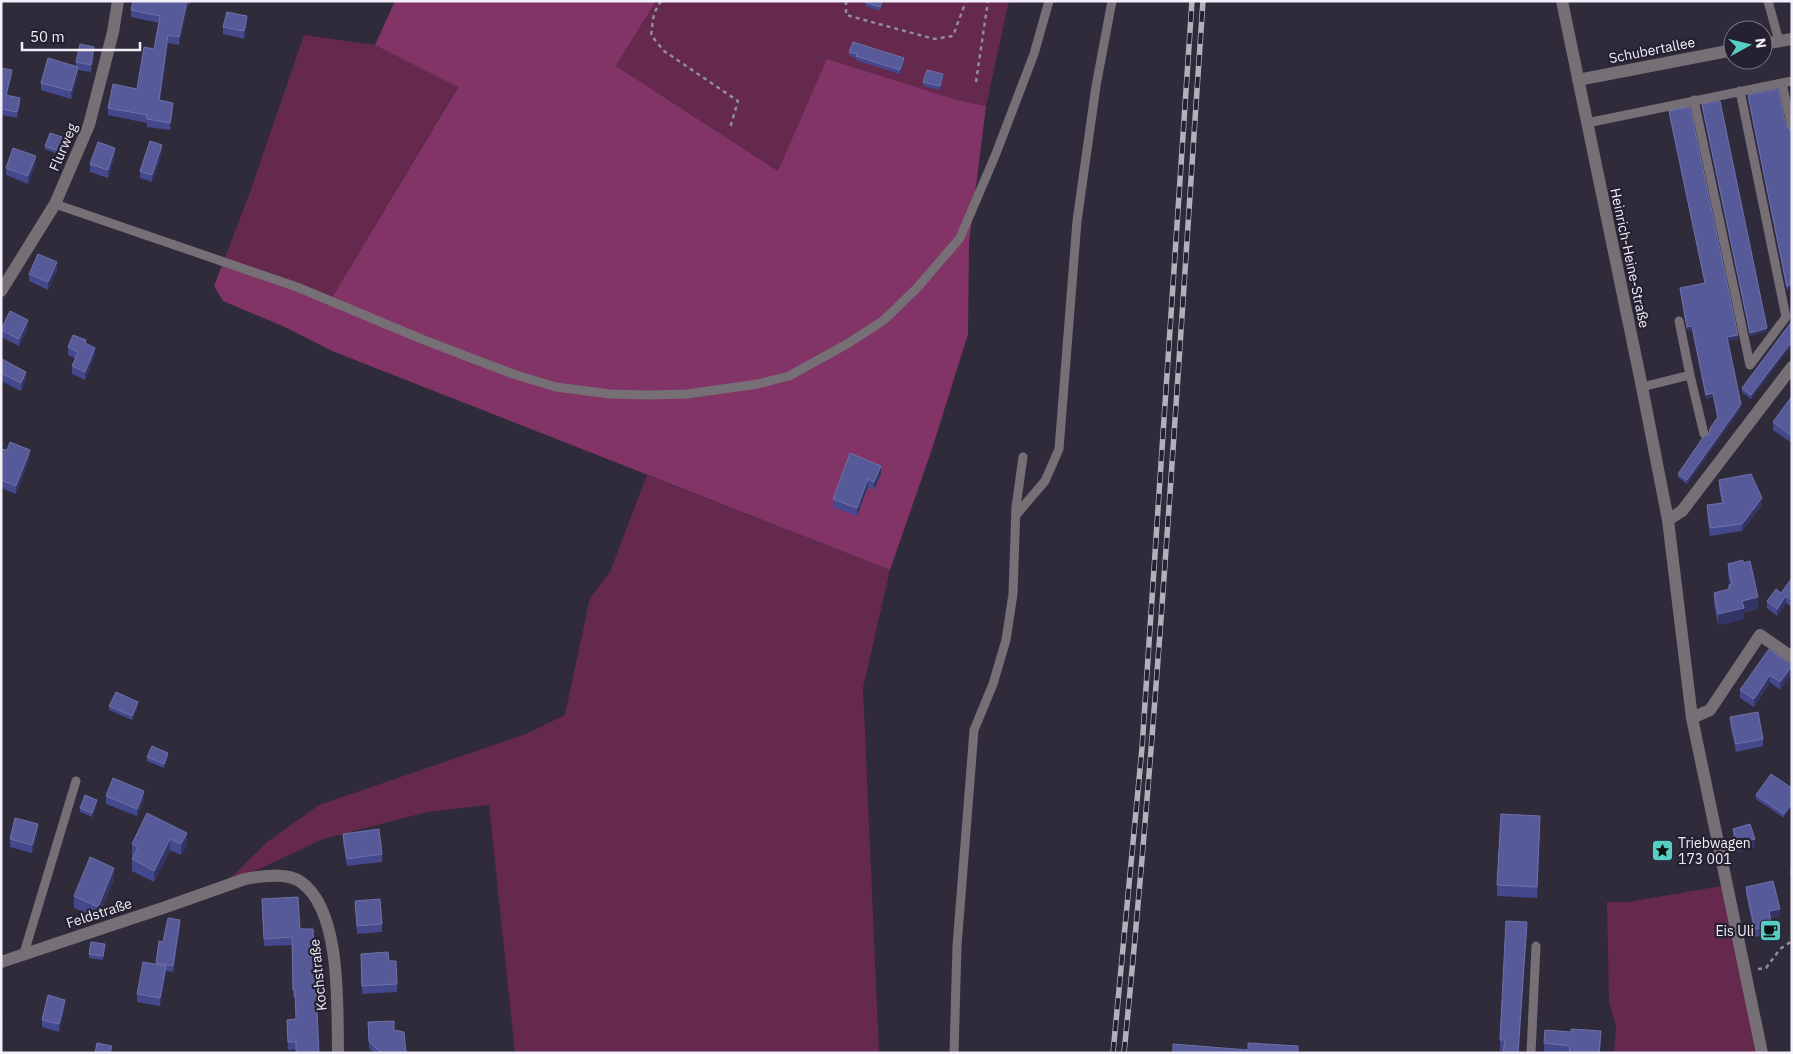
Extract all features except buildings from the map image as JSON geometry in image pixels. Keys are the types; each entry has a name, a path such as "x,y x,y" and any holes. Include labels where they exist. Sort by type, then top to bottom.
{"street":[{"name":"Flurweg","path":"1,291 55,204 89,125 113,32 118,1"},
{"name":"Heinrich-Heine-Straße","path":"1562,1 1668,520 1692,718 1762,1053"},
{"name":"Schubertallee","path":"1578,80 1723,52"},
{"path":"1668,520 1682,511 1792,366"},
{"path":"1692,718 1710,710 1760,635 1792,657"},
{"name":"Kochstraße","path":"205,894 245,879 284,876 301,882 319,901 331,936 337,979 338,1053"},
{"name":"Feldstraße","path":"1,962 205,894"}],"lane":[{"path":"55,204 297,287 433,343 514,374 556,387 610,394 650,395 687,394 758,384 789,376 884,320 917,288 960,238 995,156 1034,54 1049,1"},
{"path":"1016,515 1045,481 1059,449 1077,221 1096,86 1112,1"},
{"path":"1768,1 1785,40"},
{"path":"1586,123 1787,82 1792,128"},
{"path":"1694,100 1750,365 1789,314 1740,91"},
{"path":"1679,321 1704,434"},
{"path":"1642,387 1690,375"},
{"path":"954,1053 957,946 974,730 993,684 1006,640 1013,594 1016,515 1023,458"},
{"path":"24,953 76,781"},
{"path":"1531,1053 1536,946"}],"path":[{"path":"661,1 654,13 651,35 664,51 738,101 730,128"},
{"path":"846,1 846,15 934,39 953,36 966,1"},
{"path":"976,82 988,1"},
{"path":"1746,970 1766,968 1780,949 1792,941"}],"shaded area":[{"path":"395,1 656,1 616,66 778,171 827,59 957,100 986,106 969,243 968,334 932,449 890,570 332,351 287,328 223,301 214,286 223,263 330,301 458,87 375,45"},
{"path":"656,1 1009,1 986,106 957,100 778,171 616,66"},
{"path":"304,35 375,45 458,86 330,301 223,263 249,195"},
{"path":"647,475 890,570 863,688 879,1053 515,1053 489,805 427,812 323,839 206,894 236,873 267,842 319,805 526,734 565,715 590,598 610,572"},
{"path":"1727,885 1761,1053 1614,1053 1616,1027 1609,1001 1607,902 1628,902"}],"railway":[{"path":"1113,1053 1142,748 1192,1"},
{"path":"1124,1053 1158,659 1203,1"}],"place":[{"name":"Triebwagen 173 001","path":"1662,851"},
{"name":"Eis Uli","path":"1770,931"}]}
